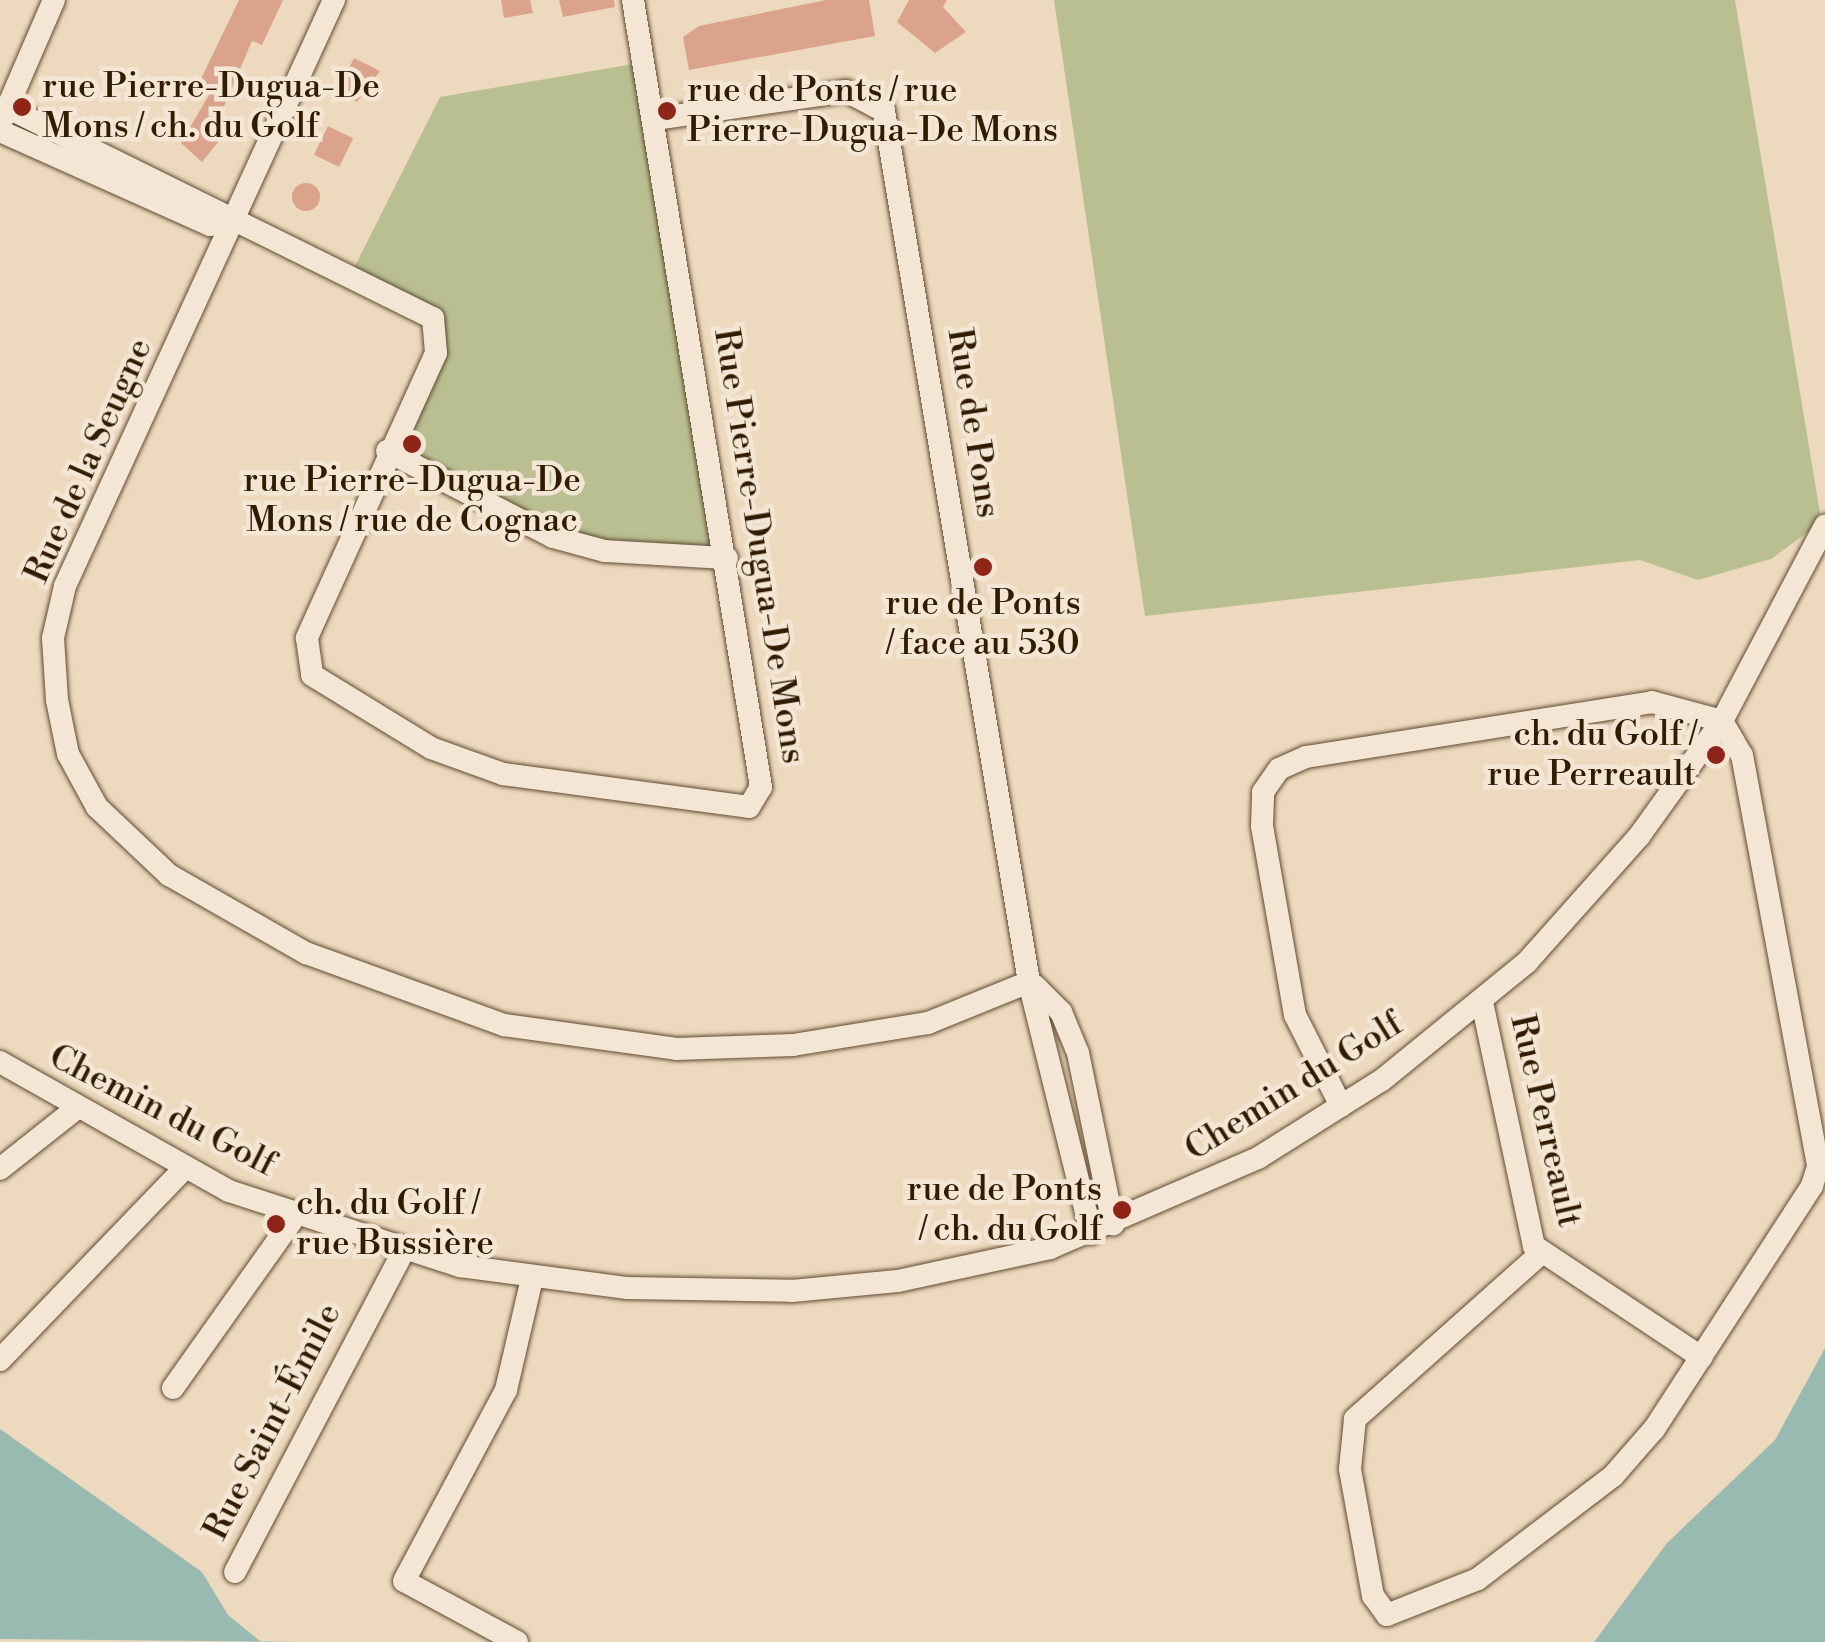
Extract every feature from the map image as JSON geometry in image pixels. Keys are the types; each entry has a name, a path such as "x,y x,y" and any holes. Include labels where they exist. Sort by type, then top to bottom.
{"street":[{"path":"3,121 54,0"},
{"name":"Rue de la Seugne","path":"334,0 66,586 54,638 68,754 128,843 306,953 447,1010 614,1044 733,1049 868,1036 928,1024 1030,982"},
{"path":"633,0 655,119"},
{"name":"Rue de Pons","path":"655,119 846,91 884,111 1030,982"},
{"name":"Rue Pierre-Dugua-De Mons","path":"3,121 220,205 234,220 433,318 436,353 387,451 308,638 307,664 370,714 502,774 731,809 758,801 727,558 655,119"},
{"path":"387,451 553,537 639,554 727,558"},
{"name":"Chemin du Golf","path":"0,1062 186,1167 296,1215 404,1252 532,1278 792,1291 983,1264 1102,1229 1211,1184 1340,1106 1482,1002 1616,864 1722,720 1825,526"},
{"path":"1340,1106 1295,1016 1262,826 1263,792 1279,769 1306,756 1652,702 1722,720"},
{"name":"Rue Perreault","path":"1540,1254 1355,1419 1350,1469 1378,1609 1411,1611 1478,1579 1582,1500 1632,1456 1702,1357 1818,1167 1742,755 1722,720"},
{"path":"1030,982 1061,1012 1078,1053 1102,1229"},
{"name":"Rue Perreault","path":"1482,1002 1522,1216 1540,1254 1702,1357"},
{"path":"0,1169 76,1108"},
{"path":"0,1360 186,1167"},
{"path":"173,1388 296,1215"},
{"name":"Rue Saint-Émile","path":"235,1572 404,1252"},
{"path":"517,1642 404,1581 506,1390 532,1278"}],"green space":[{"path":"1054,0 1735,0 1820,513 1808,532 1771,559 1698,580 1640,560 1145,616"},
{"path":"645,62 727,558 605,551 387,451 437,336 351,274 440,97"}],"water":[{"path":"1825,1348 1825,1642 1594,1642 1667,1543 1775,1440"},
{"path":"0,1429 202,1572 228,1615 260,1641 303,1642 0,1639"}],"building":[{"path":"239,0 283,0 262,45 252,41 222,111 227,131 202,162 181,143 210,93 197,87"},
{"path":"501,0 530,0 533,13 504,18"},
{"path":"559,0 614,0 615,7 563,17"},
{"path":"826,0 869,0 875,36 689,70 683,37 699,26"},
{"path":"909,0 947,0 943,7 966,32 935,53 897,22"},
{"path":"354,58 380,71 357,102 337,91"},
{"path":"328,126 353,138 339,167 314,155"},
{"path":"306,183 316,187 320,197 316,207 306,211 296,207 292,197 296,187"}],"place":[{"name":"rue Pierre-Dugua-De Mons / ch. du Golf","path":"22,107"},
{"name":"rue de Ponts / rue Pierre-Dugua-De Mons","path":"667,111"},
{"name":"rue Pierre-Dugua-De Mons / rue de Cognac","path":"412,444"},
{"name":"rue de Ponts / face au 530","path":"983,567"},
{"name":"ch. du Golf / rue Perreault","path":"1716,755"},
{"name":"rue de Ponts / ch. du Golf","path":"1122,1210"},
{"name":"ch. du Golf / rue Bussière","path":"276,1224"}]}
